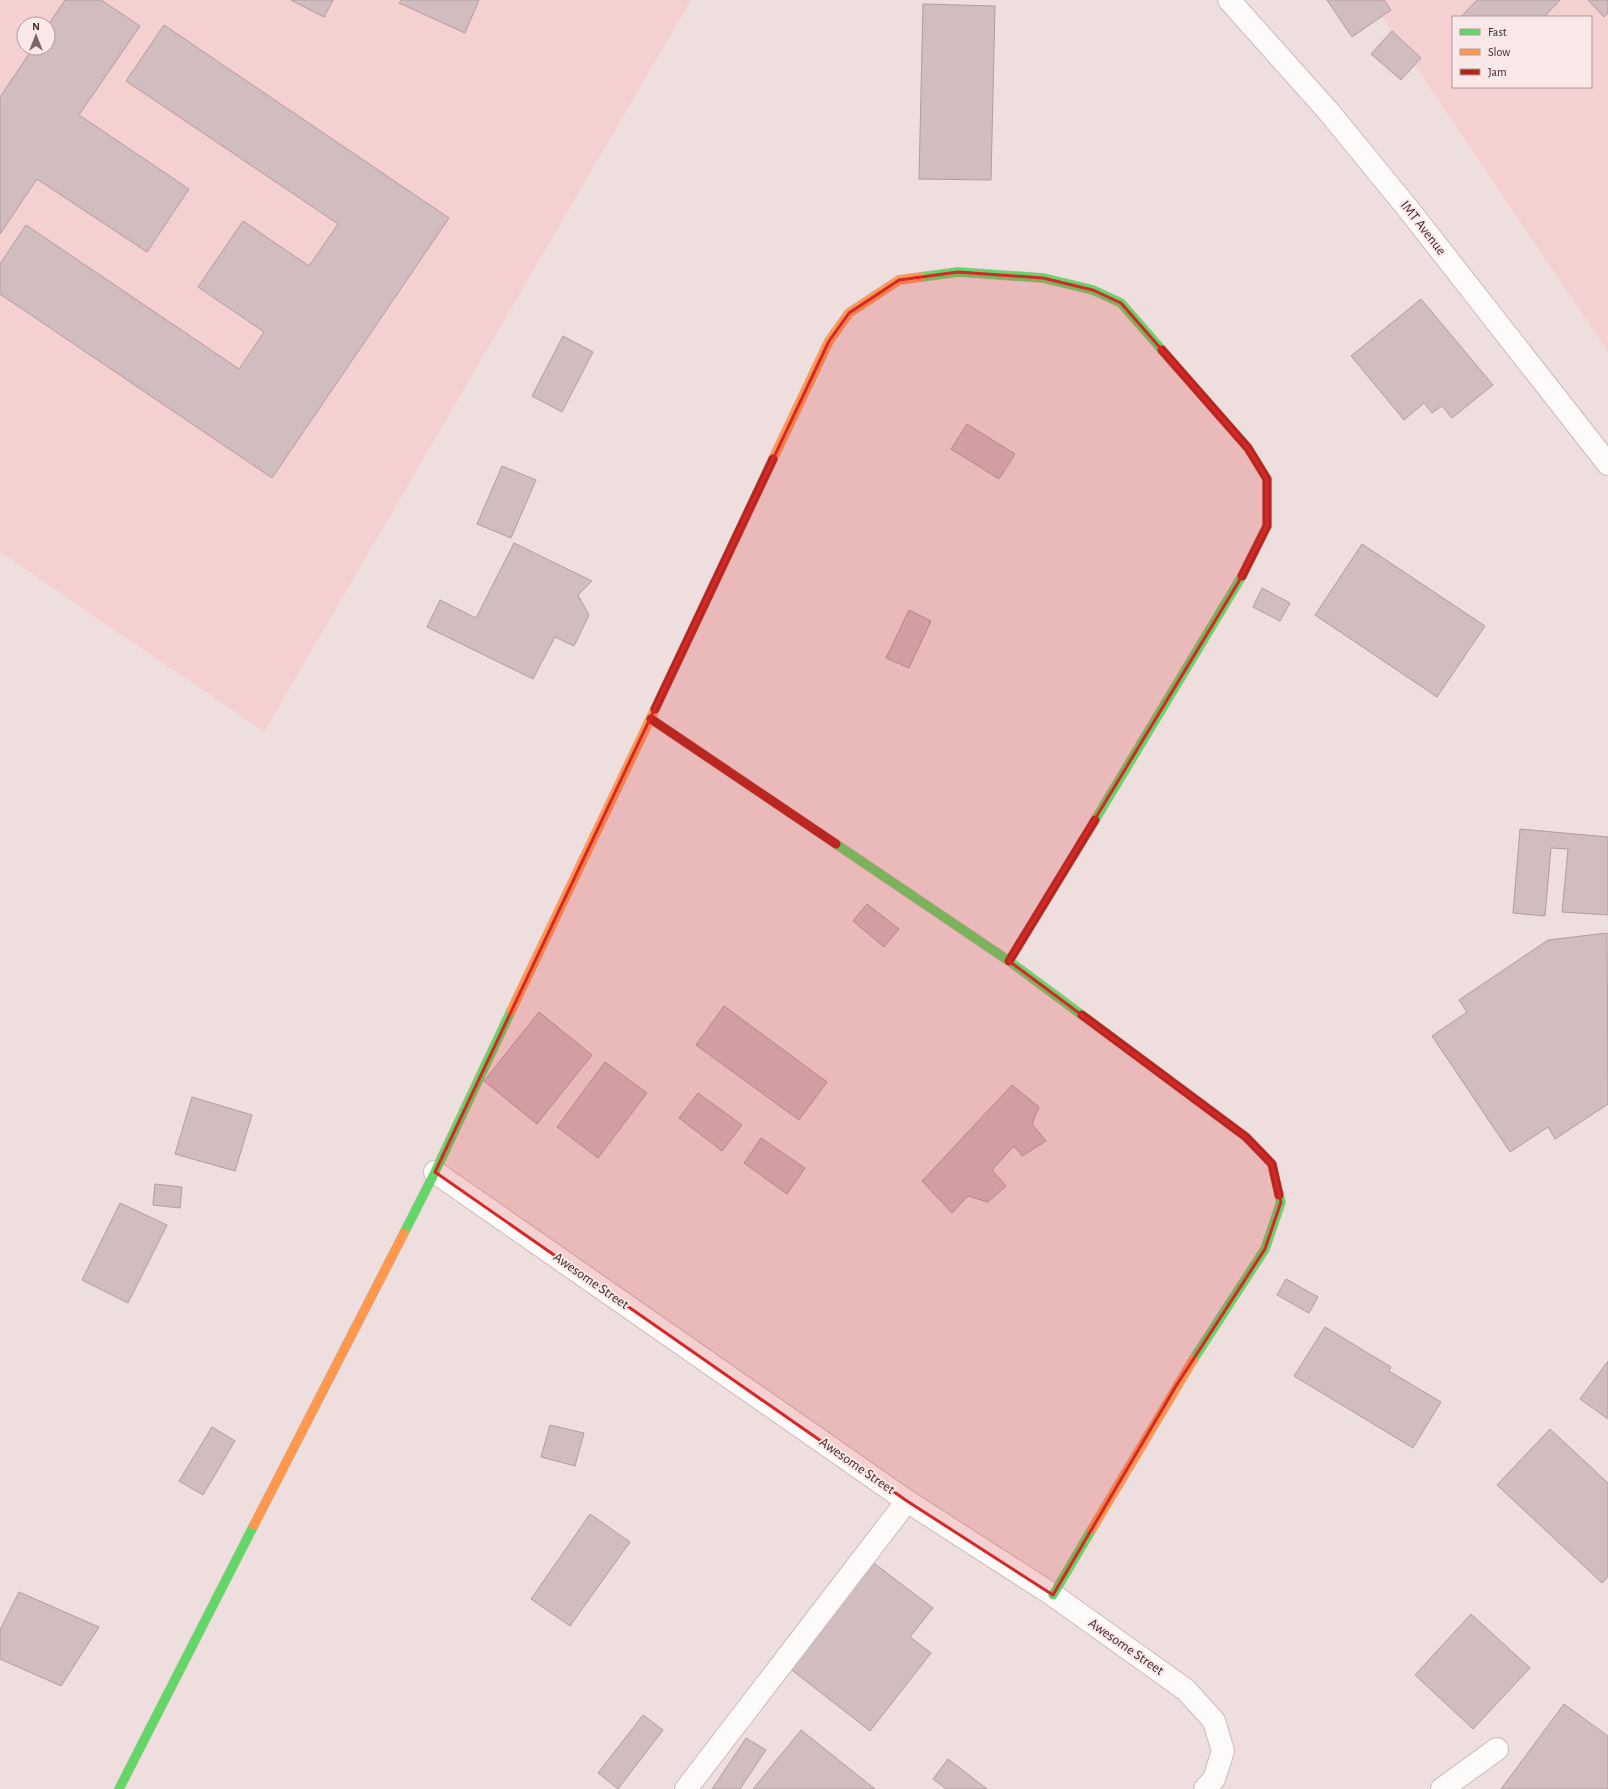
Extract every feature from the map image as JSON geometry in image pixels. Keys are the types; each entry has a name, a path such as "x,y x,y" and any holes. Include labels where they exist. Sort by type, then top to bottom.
{"street":[{"name":"IMT Avenue","path":"1229,0 1329,112 1409,210 1608,464"},
{"path":"119,1789 435,1172 829,341 849,314 898,280 958,272 1043,278 1093,290 1121,304 1248,448 1268,479 1268,526 1238,583 1009,961"},
{"path":"651,719 1009,961 1246,1137 1272,1164 1281,1202 1265,1249 1176,1386 1053,1595"},
{"name":"Awesome Street","path":"435,1172 907,1501 1053,1595 1186,1690 1214,1721 1224,1751 1214,1779 1205,1789"},
{"path":"686,1789 907,1501"},
{"path":"1442,1789 1497,1749"}],"highlighted area":[{"path":"958,272 1043,278 1093,290 1121,303 1248,448 1267,479 1267,526 1238,583 1009,961 1246,1137 1272,1164 1281,1202 1265,1249 1176,1386 1053,1595 907,1501 435,1172 829,341 849,313 899,280"}],"shaded area":[{"path":"0,0 691,0 264,732 0,552"},
{"path":"1371,0 1608,0 1608,352"}],"building":[{"path":"65,0 101,0 140,26 79,115 189,189 147,252 37,179 0,234 0,97 28,56 56,56 56,16 54,16"},
{"path":"291,0 333,0 324,17"},
{"path":"401,0 479,0 465,33 399,3"},
{"path":"1327,0 1384,0 1391,10 1352,37"},
{"path":"1477,0 1560,0 1545,16 1462,16"},
{"path":"1588,0 1608,0 1608,13 1604,17"},
{"path":"923,4 995,6 991,180 919,179"},
{"path":"164,25 449,218 272,478 0,294 0,264 26,225 239,369 264,332 198,287 243,221 309,266 338,224 126,81"},
{"path":"1392,31 1421,58 1401,80 1371,54"},
{"path":"1421,299 1493,385 1452,418 1442,406 1432,413 1424,403 1404,420 1351,356"},
{"path":"563,336 593,352 562,412 532,396"},
{"path":"967,424 1015,454 999,479 951,449"},
{"path":"502,466 536,480 511,538 477,524"},
{"path":"514,543 592,581 578,595 589,615 574,646 555,637 533,679 427,627 440,600 476,618"},
{"path":"1362,544 1485,626 1437,697 1315,615"},
{"path":"1262,588 1290,603 1280,621 1253,607"},
{"path":"909,610 931,621 909,668 886,658"},
{"path":"1520,829 1608,837 1608,915 1562,912 1568,849 1551,848 1545,916 1513,913"},
{"path":"867,904 899,929 884,947 853,921"},
{"path":"1607,933 1608,1104 1555,1139 1548,1127 1510,1152 1432,1036 1467,1012 1459,1000 1548,940"},
{"path":"724,1006 827,1082 799,1120 696,1045"},
{"path":"539,1012 592,1055 537,1124 484,1081"},
{"path":"605,1062 647,1093 598,1158 557,1127"},
{"path":"1012,1085 1039,1107 1032,1124 1046,1141 1022,1156 1014,1146 992,1170 1006,1186 988,1202 968,1196 952,1213 922,1181"},
{"path":"698,1093 742,1125 722,1151 679,1118"},
{"path":"192,1097 252,1115 235,1171 175,1154"},
{"path":"761,1138 805,1168 787,1194 744,1163"},
{"path":"155,1184 182,1187 180,1208 153,1205"},
{"path":"120,1203 167,1225 128,1303 82,1280"},
{"path":"1286,1279 1318,1297 1309,1313 1277,1295"},
{"path":"1325,1327 1391,1367 1389,1371 1441,1402 1413,1448 1294,1376"},
{"path":"1608,1361 1608,1419 1580,1399"},
{"path":"550,1425 584,1433 575,1466 541,1457"},
{"path":"212,1427 235,1441 203,1495 179,1481"},
{"path":"1550,1429 1608,1483 1608,1577 1602,1583 1497,1485"},
{"path":"590,1514 630,1542 570,1626 531,1599"},
{"path":"871,1561 933,1608 910,1637 931,1653 870,1731 788,1667"},
{"path":"19,1592 99,1627 61,1686 0,1659 0,1630"},
{"path":"1471,1614 1530,1668 1473,1729 1415,1675"},
{"path":"1564,1704 1608,1736 1608,1789 1501,1789"},
{"path":"643,1715 663,1730 618,1789 598,1773"},
{"path":"801,1730 875,1789 753,1789"},
{"path":"746,1738 766,1750 740,1789 712,1789"},
{"path":"948,1759 987,1789 946,1789 933,1779"}],"traffic: fast":[{"path":"921,277 958,272 1043,278 1093,290 1121,303 1162,350"},
{"path":"1095,820 1242,576"},
{"path":"836,844 1009,961 1082,1015"},
{"path":"404,1233 435,1172 511,1011"},
{"path":"1193,1360 1265,1249 1281,1202 1279,1195"},
{"path":"119,1789 254,1525"},
{"path":"1053,1595 1092,1529"}],"traffic: slow":[{"path":"773,459 829,341 849,313 899,280 921,277"},
{"path":"511,1011 655,709"},
{"path":"254,1525 404,1233"},
{"path":"1092,1529 1193,1360"}],"traffic: jam":[{"path":"1162,350 1248,448 1267,479 1267,526 1242,576"},
{"path":"655,709 773,459"},
{"path":"651,719 836,844"},
{"path":"1009,961 1095,820"},
{"path":"1082,1015 1246,1137 1272,1164 1279,1195"}]}
